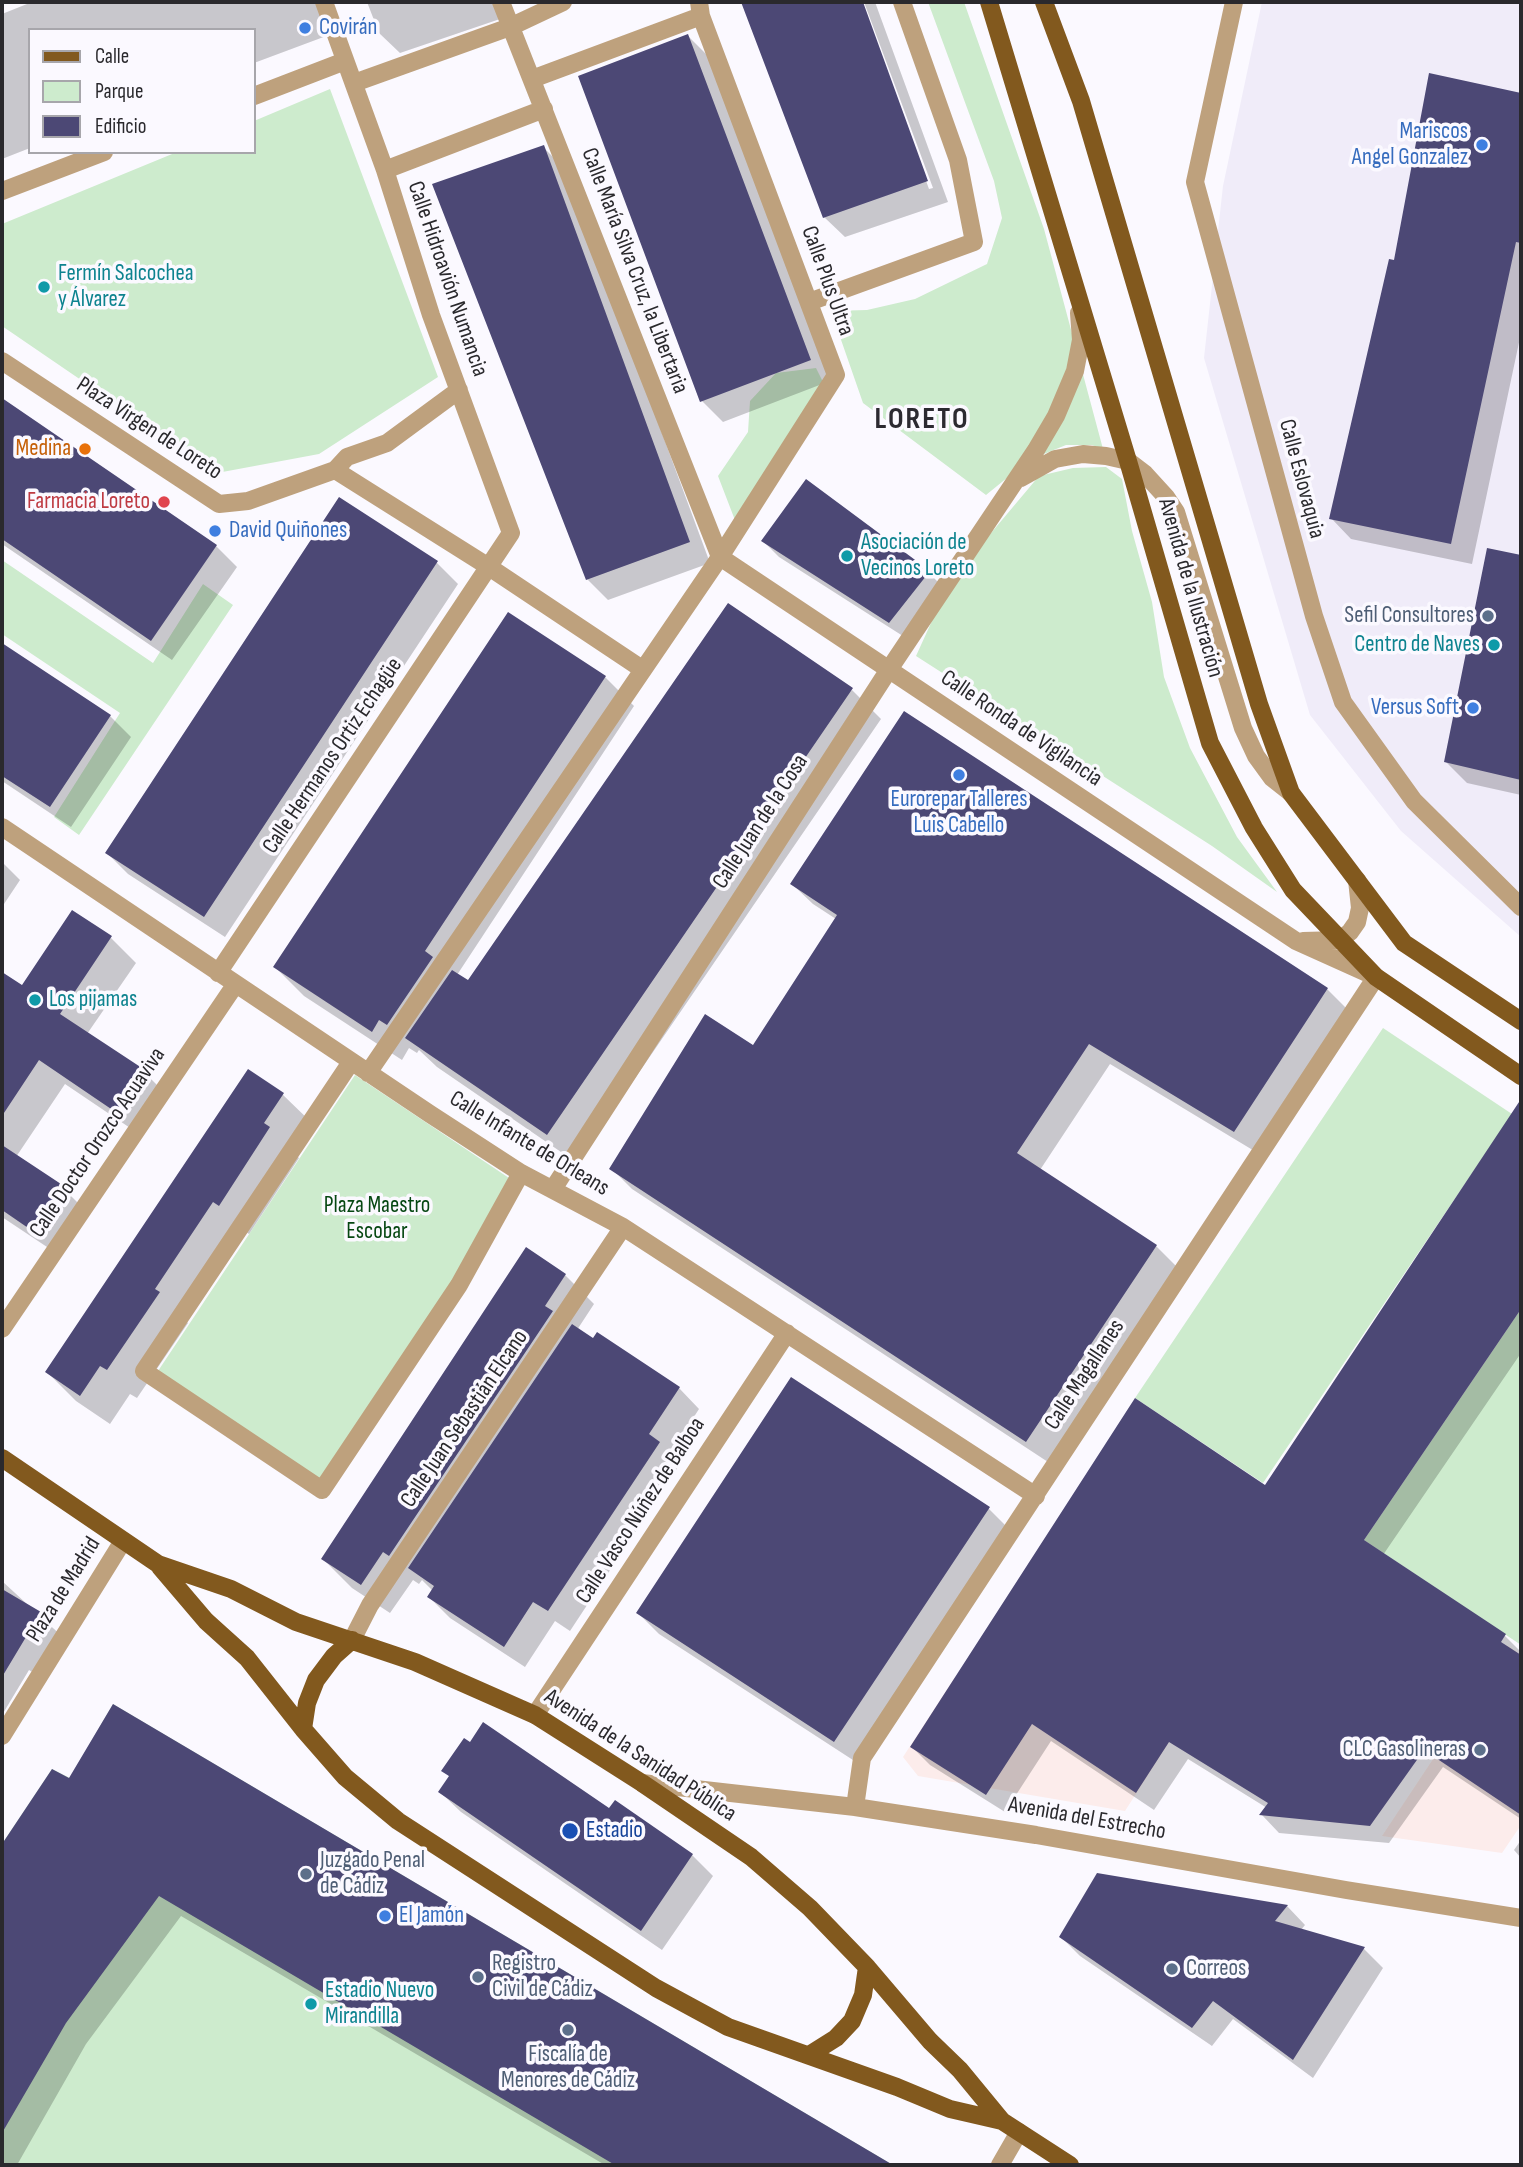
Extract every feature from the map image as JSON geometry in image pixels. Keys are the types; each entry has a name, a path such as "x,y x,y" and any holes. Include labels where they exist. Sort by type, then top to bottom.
{"main road":[{"name":"Avenida de la Ilustración","path":"989,2 1210,743 1254,828 1293,890 1376,977 1521,1076"},
{"name":"Avenida de la Ilustración","path":"1044,2 1081,101 1259,704 1291,793 1404,943 1521,1021"},
{"name":"Avenida de la Sanidad Pública","path":"2,1458 158,1564 231,1589 296,1622 415,1662 535,1716 642,1783 751,1857 810,1908 867,1967 930,2041 960,2070 1002,2121 1070,2165"},
{"name":"Avenida de la Sanidad Pública","path":"158,1564 206,1621 247,1658 345,1777 398,1821 632,1973 728,2027 950,2109 1002,2121"},
{"path":"303,1729 306,1703 316,1680 334,1656 352,1640"},
{"path":"809,2055 836,2038 852,2021 863,1995 867,1967"}],"street":[{"name":"Calle Hidroavión Numancia","path":"324,2 384,170 431,315 511,533 489,567"},
{"name":"Calle María Silva Cruz, la Libertaria","path":"501,2 720,558"},
{"path":"354,83 510,27 562,2"},
{"path":"809,302 974,242 958,160 902,2"},
{"name":"Calle Eslovaquia","path":"1234,2 1195,182 1314,616 1343,702 1414,800 1521,907"},
{"path":"532,79 700,9"},
{"name":"Calle Plus Ultra","path":"700,9 836,375 720,558"},
{"path":"256,95 345,61"},
{"path":"384,170 544,109"},
{"path":"2,191 99,154"},
{"name":"Calle Juan de la Cosa","path":"553,1189 1056,416 1075,372 1081,340 1075,288"},
{"name":"Plaza Virgen de Loreto","path":"2,361 219,504 248,501 335,470 347,457 387,443 459,390"},
{"name":"Calle Juan de la Cosa","path":"1013,484 1033,469 1055,459 1083,454 1128,461"},
{"path":"1128,461 1145,474 1176,512 1243,729 1272,778 1291,793"},
{"path":"335,470 489,567 642,669"},
{"path":"368,1073 720,558"},
{"name":"Calle Ronda de Vigilancia","path":"720,558 1296,941 1376,977"},
{"name":"Calle Hermanos Ortiz Echagüe","path":"218,973 489,567"},
{"name":"Calle Infante de Orleans","path":"2,827 235,985 522,1173 623,1227 1036,1496"},
{"path":"1296,941 1340,940 1350,932 1357,922 1360,908 1357,880"},
{"name":"Calle Magallanes","path":"855,1807 862,1758 1376,977"},
{"name":"Calle Doctor Orozco Acuaviva","path":"2,1329 235,985"},
{"path":"351,1062 144,1371 322,1490 459,1285 522,1173"},
{"name":"Calle Juan Sebastián Elcano","path":"352,1640 370,1605 623,1227"},
{"name":"Calle Vasco Núñez de Balboa","path":"535,1716 786,1333"},
{"name":"Plaza de Madrid","path":"2,1736 123,1541"},
{"name":"Avenida del Estrecho","path":"642,1783 855,1807 1037,1835 1521,1918"},
{"path":"1000,2165 1019,2132"}],"shaded area":[{"path":"1262,2 1521,2 1521,937 1401,831 1310,715 1204,358 1223,186"},
{"path":"1147,1548 1169,1742 1125,1811 918,1776 903,1757 955,1677 1032,1725"},
{"name":"CLC Gasolineras","path":"1508,1646 1521,1655 1521,1825 1502,1853 1382,1836"}],"green space":[{"path":"928,2 964,2 1044,229 1103,449 1092,445 1066,445 1039,456 986,495 863,403 831,311 867,310 915,299 987,264 1002,218 994,181"},
{"path":"330,89 438,377 319,454 217,473 2,326 2,224 172,154 256,154 256,120"},
{"path":"816,368 830,396 738,528 718,476 748,432 750,401 776,373"},
{"path":"1106,467 1122,479 1132,531 1152,602 1164,677 1190,748 1237,837 1277,892 1212,846 916,656 936,612 986,539 1039,476 1073,468"},
{"path":"2,560 153,663 203,584 233,605 79,835 54,817 120,713 2,634"},
{"path":"1383,1028 1512,1114 1263,1483 1135,1398"},
{"name":"Plaza Maestro Escobar","path":"355,1075 518,1184 320,1479 158,1371"},
{"path":"1521,1309 1521,1645 1364,1540"},
{"name":"Estadio Nuevo Mirandilla","path":"113,1704 893,2165 2,2165 2,1844 52,1769 70,1778"}],"building":[{"path":"741,2 863,2 928,181 823,218"},
{"path":"688,34 811,360 700,402 578,76"},
{"path":"1429,73 1521,93 1521,243 1516,242 1451,544 1329,519 1389,259 1394,260"},
{"path":"544,145 690,542 586,580 432,184"},
{"path":"2,398 217,545 151,641 2,539"},
{"name":"Asociación de Vecinos Loreto","path":"806,479 930,571 889,623 761,541"},
{"path":"339,497 438,561 204,917 105,853"},
{"name":"Centro de Naves","path":"1487,548 1521,555 1521,780 1444,762"},
{"path":"728,603 853,688 547,1135 405,1038 452,970 468,980"},
{"path":"508,612 606,676 425,951 433,957 387,1025 379,1020 372,1032 273,967"},
{"path":"2,643 111,715 50,807 2,776"},
{"path":"904,711 1328,988 1234,1132 1089,1044 1017,1153 1157,1245 1026,1442 609,1169 705,1014 753,1045 837,915 790,884"},
{"name":"Los pijamas","path":"72,910 112,936 60,1014 145,1070 117,1113 39,1060 2,1116 2,972 22,985"},
{"path":"248,1069 284,1093 264,1123 270,1127 219,1206 213,1202 155,1289 160,1292 107,1370 100,1366 80,1396 45,1372"},
{"path":"1521,1099 1521,1309 1364,1540 1506,1634 1501,1642 1521,1655 1521,1815 1424,1750 1370,1826 1259,1815 1268,1803 1169,1742 1136,1793 1032,1724 986,1795 910,1747 1135,1398 1265,1485"},
{"path":"2,1145 64,1186 34,1232 2,1210"},
{"path":"526,1247 566,1274 545,1306 553,1311 389,1556 383,1552 361,1585 321,1559"},
{"path":"572,1324 593,1338 597,1332 680,1387 649,1434 660,1442 548,1611 533,1602 504,1647 427,1597 434,1586 408,1568"},
{"path":"791,1377 990,1507 834,1742 636,1613"},
{"path":"2,1589 41,1612 2,1677"},
{"name":"Estadio Nuevo Mirandilla","path":"113,1704 893,2165 615,2165 159,1896 66,2023 2,2133 2,1844 52,1769 69,1778"},
{"path":"483,1722 609,1808 615,1800 693,1854 641,1931 438,1792 449,1776 441,1771 464,1738 470,1742"},
{"name":"Correos","path":"1097,1873 1288,1905 1275,1921 1365,1947 1293,2060 1213,2001 1192,2028 1059,1937"}],"place":[{"name":"Covirán","path":"305,28"},
{"name":"Mariscos Angel Gonzalez","path":"1482,145"},
{"name":"Fermín Salcochea y Álvarez","path":"44,287"},
{"name":"Medina","path":"85,449"},
{"name":"Farmacia Loreto","path":"164,502"},
{"name":"David Quiñones","path":"215,531"},
{"name":"Asociación de Vecinos Loreto","path":"847,556"},
{"name":"Sefil Consultores","path":"1488,616"},
{"name":"Centro de Naves","path":"1494,645"},
{"name":"Versus Soft","path":"1473,708"},
{"name":"Eurorepar Talleres Luis Cabello","path":"959,775"},
{"name":"Los pijamas","path":"35,1000"},
{"name":"CLC Gasolineras","path":"1480,1750"},
{"name":"Estadio","path":"570,1831"},
{"name":"Juzgado Penal de Cádiz","path":"306,1874"},
{"name":"El Jamón","path":"385,1916"},
{"name":"Correos","path":"1172,1969"},
{"name":"Registro Civil de Cádiz","path":"478,1977"},
{"name":"Estadio Nuevo Mirandilla","path":"311,2004"},
{"name":"Fiscalía de Menores de Cádiz","path":"568,2030"}],"district":[{"name":"LORETO","path":"922,420"}]}
